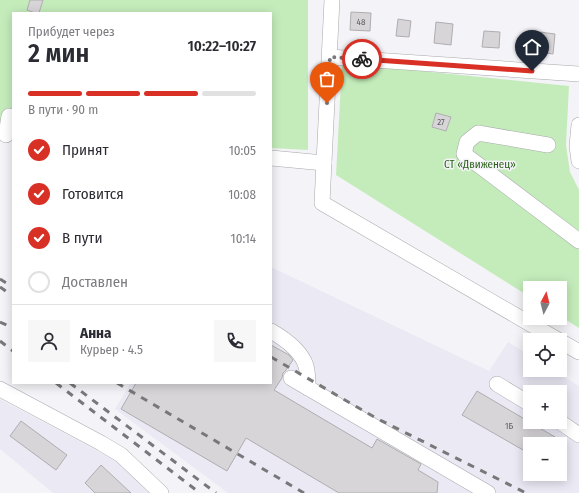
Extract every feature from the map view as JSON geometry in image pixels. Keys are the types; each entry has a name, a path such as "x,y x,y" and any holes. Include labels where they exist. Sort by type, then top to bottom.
{"street":[{"path":"332,0 322,203 545,333"},
{"path":"330,57 579,74"},
{"path":"6,135 9,116"},
{"path":"579,125 577,146 579,161"},
{"path":"548,145 478,133 467,142 464,154 579,241"},
{"path":"272,158 324,163"},
{"path":"272,332 293,347 302,357 307,367 308,388"},
{"path":"567,345 579,352"},
{"path":"292,378 488,493"},
{"path":"497,384 523,400"},
{"path":"0,389 122,455 161,493"},
{"path":"567,427 579,435"}],"shaded area":[{"path":"272,267 489,371 508,342 523,351 523,377 565,377 579,386 579,493 228,493 115,409 130,384 272,384"},
{"path":"0,399 122,464 148,493 53,493 0,449"}],"green space":[{"path":"0,0 308,0 308,150 272,148 272,12 12,12 12,126 0,125"},
{"name":"СТ «Движенец»","path":"342,63 569,86 566,145 570,172 579,190 579,328 567,320 567,281 523,281 523,293 336,175"}],"building":[{"path":"30,0 43,0 39,12 27,10"},
{"path":"351,12 371,13 370,31 350,30"},
{"path":"398,19 411,21 409,37 396,36"},
{"path":"436,22 453,24 451,45 434,43"},
{"path":"484,31 500,32 499,48 482,47"},
{"path":"540,32 555,34 553,54 538,52"},
{"path":"436,113 451,117 446,131 432,127"},
{"path":"272,346 289,355 293,360 283,373 282,378 274,390 372,448 377,439 421,464 418,470 438,482 437,493 339,493 246,438 227,471 121,409 135,384 272,384"},
{"path":"477,391 523,418 523,429 541,429 555,437 523,437 523,450 462,415"},
{"path":"21,421 67,455 56,470 10,436"},
{"path":"101,465 131,493 95,493 85,483"}],"railway":[{"path":"0,279 11,286"},
{"path":"0,287 7,292"},
{"path":"0,322 12,328"},
{"path":"0,341 12,350"},
{"path":"272,358 376,418 526,493"},
{"path":"57,384 200,493"},
{"path":"71,384 216,493"},
{"path":"119,384 304,493"}],"way so far":[{"path":"327,103 330,57 362,59"}],"route":[{"path":"362,59 532,71"}]}
